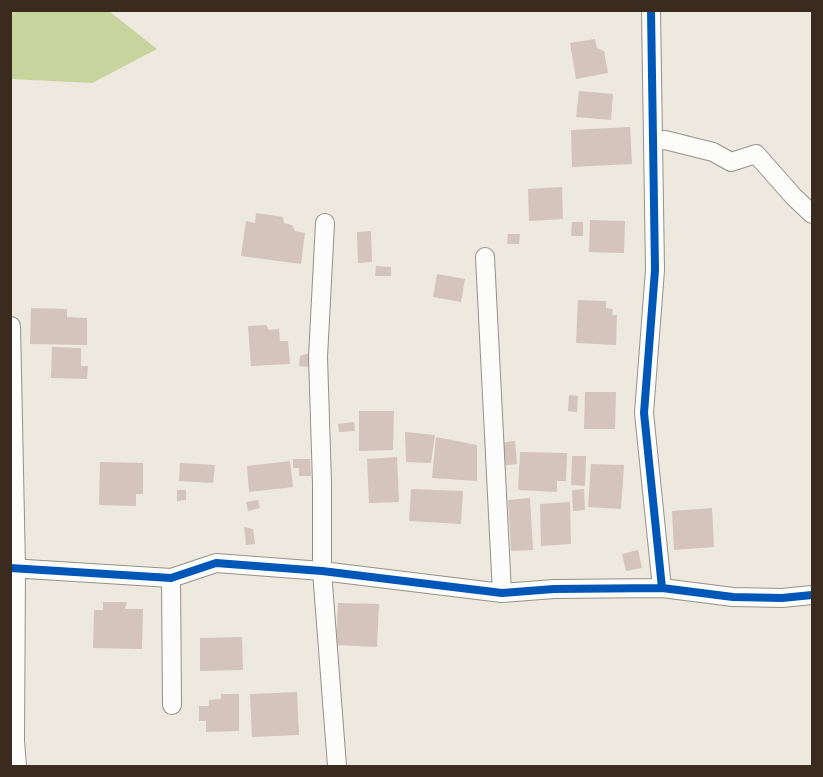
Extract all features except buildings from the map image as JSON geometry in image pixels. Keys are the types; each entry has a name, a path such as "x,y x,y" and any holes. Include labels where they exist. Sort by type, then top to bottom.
{"street":[{"path":"651,10 655,270 644,413 662,588"},
{"path":"653,141 665,140 713,152 731,162 756,154 794,197 813,214"},
{"path":"325,223 318,357 322,571 337,766"},
{"path":"485,257 502,593"},
{"path":"11,326 16,766"},
{"path":"13,568 171,578 216,563 322,571 502,593 554,589 662,588 733,597 782,598 813,595"},
{"path":"171,578 172,705"}],"green space":[{"path":"10,11 109,11 157,49 92,83 11,79"}],"cycle path":[{"path":"651,10 655,270 644,413 662,588"},
{"path":"10,568 171,578 216,563 322,571 502,593 554,589 662,588 733,597 782,598 812,595"}]}
